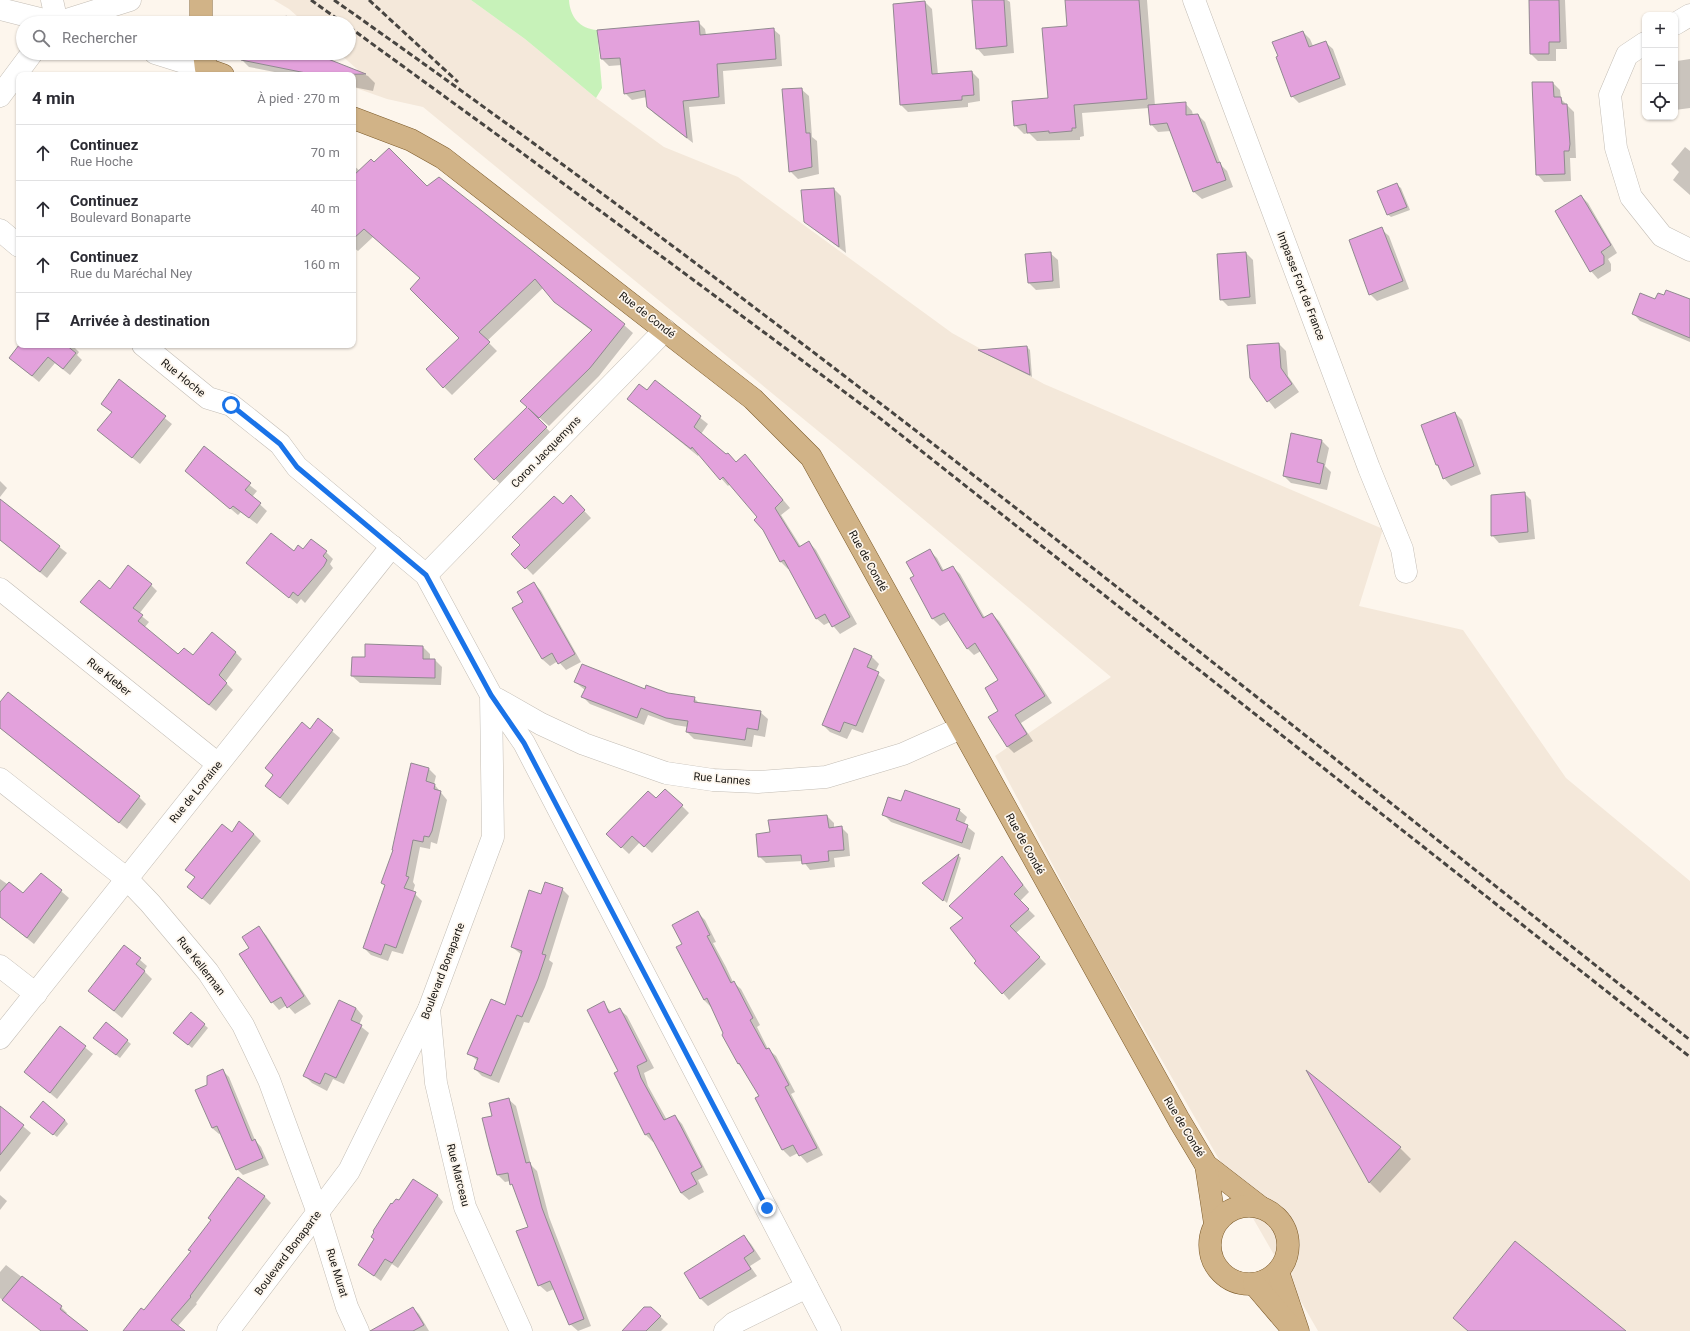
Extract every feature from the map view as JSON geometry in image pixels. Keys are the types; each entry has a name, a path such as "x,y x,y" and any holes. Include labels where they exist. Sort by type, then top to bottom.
{"main road":[{"path":"201,0 201,16"},
{"name":"Rue de Condé","path":"356,119 412,140 443,158 753,400 811,456 960,728 1171,1106 1206,1165 1259,1206"},
{"name":"Rue de Condé","path":"1206,1165 1215,1224"},
{"path":"1259,1206 1270,1212 1281,1221 1287,1233 1288,1247 1285,1260 1278,1272 1267,1280 1254,1284 1228,1279 1212,1260 1209,1248 1210,1235 1215,1224 1224,1214 1234,1208 1259,1206"},
{"path":"1278,1272 1298,1331"},
{"path":"1254,1284 1294,1331"}],"street":[{"path":"52,0 55,16"},
{"path":"79,16 130,0"},
{"name":"Impasse Fort de France","path":"1194,0 1369,468 1402,549 1406,572"},
{"path":"0,9 22,8 41,16"},
{"path":"1678,22 1690,15"},
{"path":"1642,46 1627,55 1610,95 1616,148 1631,197 1662,236 1690,250"},
{"path":"18,72 27,60"},
{"path":"185,60 211,66"},
{"path":"0,96 16,74"},
{"path":"0,230 16,243"},
{"name":"Coron Jacquemyns","path":"426,575 665,330"},
{"name":"Rue Hoche","path":"147,348 208,398 231,405 280,444 297,467 426,575"},
{"name":"Rue de Lorraine","path":"0,1038 392,546"},
{"name":"Boulevard Bonaparte","path":"228,1331 350,1171 429,1009 493,837 491,695 426,575"},
{"name":"Rue Kleber","path":"0,590 218,764"},
{"path":"491,695 524,743 830,1331"},
{"name":"Rue Lannes","path":"491,695 540,724 584,744 666,773 712,780 758,782 826,777 903,754 960,728"},
{"name":"Rue Kellerman","path":"0,778 126,879 150,903 208,972 243,1025 269,1080 318,1213"},
{"path":"0,966 36,994"},
{"name":"Rue Marceau","path":"429,1009 436,1083 465,1207 521,1331"},
{"name":"Rue Murat","path":"318,1213 347,1307 358,1331"},
{"path":"725,1331 734,1323 807,1287"}],"shaded area":[{"path":"274,0 471,0 525,39 596,98 664,147 738,177 952,333 1044,384 1383,529 1359,606 1463,630 1566,778 1690,881 1690,1331 1318,1331 1092,939 995,756 1111,677 834,444 423,107 387,99 356,88 356,73 358,70 347,60 356,60 356,16 297,16"}],"green space":[{"path":"471,0 569,0 571,12 577,21 581,25 597,30 602,88 596,98 525,39"}],"building":[{"path":"972,0 1004,0 1007,46 976,49"},
{"path":"1065,0 1139,0 1147,99 1074,105 1076,128 1072,128 1072,131 1027,133 1026,124 1014,126 1012,101 1048,98 1042,28 1067,26"},
{"path":"1529,0 1559,0 1560,42 1549,42 1549,54 1530,54"},
{"path":"925,1 932,74 972,71 974,95 962,96 962,100 900,105 893,4"},
{"path":"699,21 700,35 774,28 776,59 717,64 719,97 683,101 687,138 647,107 645,90 624,94 620,58 601,59 597,30"},
{"path":"1303,31 1309,47 1326,41 1340,78 1291,97 1272,42"},
{"path":"241,60 331,60 366,74 356,74 356,72 301,72"},
{"path":"1532,82 1553,82 1554,97 1561,97 1562,104 1567,104 1570,144 1569,151 1564,151 1565,174 1536,175"},
{"path":"802,88 806,133 810,133 812,167 789,172 782,89"},
{"path":"1186,102 1186,115 1198,114 1217,163 1220,162 1226,180 1193,192 1167,123 1150,125 1148,105"},
{"path":"389,148 427,186 439,177 625,324 590,368 539,418 528,408 547,427 494,480 474,459 527,407 520,401 592,330 554,302 535,279 479,332 490,342 443,388 426,369 459,338 410,289 420,278 364,229 356,236 356,173 371,159 374,162"},
{"path":"1397,183 1407,207 1387,215 1377,191"},
{"path":"834,188 839,247 804,222 801,190"},
{"path":"1581,195 1611,245 1601,252 1604,256 1604,264 1590,272 1555,211"},
{"path":"1382,227 1403,281 1369,295 1349,240"},
{"path":"1051,252 1053,281 1028,283 1025,254"},
{"path":"1246,252 1250,297 1220,300 1217,254"},
{"path":"1666,290 1690,299 1690,338 1632,314 1640,293 1655,299 1658,293 1664,295"},
{"path":"1279,343 1281,368 1292,384 1267,402 1250,378 1247,345"},
{"path":"1027,346 1030,375 978,350"},
{"path":"17,348 70,348 76,353 63,369 48,357 32,376 9,358"},
{"path":"119,379 166,416 132,458 97,430 112,412 101,404"},
{"path":"655,380 701,416 694,427 726,454 728,453 736,462 745,454 783,500 775,508 799,547 809,541 850,617 832,627 825,614 816,619 784,560 780,562 763,530 754,520 757,517 723,477 720,480 692,447 691,449 627,399 639,384 647,390"},
{"path":"1455,412 1474,466 1443,479 1438,465 1436,465 1421,425"},
{"path":"1291,433 1322,440 1317,462 1324,464 1320,484 1283,476"},
{"path":"204,446 251,483 245,490 261,503 249,518 233,506 230,509 185,471"},
{"path":"1525,492 1528,532 1491,536 1491,495"},
{"path":"571,495 585,510 525,569 511,554 520,545 512,537 554,496 563,504"},
{"path":"0,499 60,546 40,572 0,540"},
{"path":"271,533 294,551 298,545 303,549 311,539 327,551 323,556 327,560 324,566 298,596 293,592 289,598 246,563"},
{"path":"930,549 942,571 953,566 983,618 992,613 1045,696 1015,715 1027,734 1007,747 988,717 998,711 985,688 998,680 975,643 967,649 944,613 932,619 910,578 914,576 906,562"},
{"path":"128,565 152,584 133,608 143,615 138,621 178,654 184,648 193,655 212,632 236,652 219,675 227,683 209,705 80,602 99,580 110,589"},
{"path":"534,582 575,654 558,664 552,653 542,659 512,608 523,602 517,592"},
{"path":"365,644 423,646 423,659 435,659 435,678 351,676 352,657 365,657"},
{"path":"854,648 872,656 867,667 879,672 856,726 844,722 840,732 822,725"},
{"path":"582,664 645,689 646,685 668,693 695,697 694,702 761,711 758,730 747,728 745,740 686,732 688,721 666,718 641,708 637,718 581,697 586,687 574,682"},
{"path":"8,692 140,796 119,823 0,728 0,702"},
{"path":"318,718 333,730 280,798 265,786 273,775 265,768 302,722 310,729"},
{"path":"411,763 429,768 426,781 435,784 434,789 441,791 432,831 429,837 424,836 423,842 413,840 406,876 409,877 404,888 416,892 396,948 385,944 381,955 363,948 385,885 381,883 393,850"},
{"path":"665,789 683,805 644,847 632,836 621,848 606,834 648,791 656,798"},
{"path":"905,790 960,809 956,820 968,825 962,843 882,815 888,797 901,801"},
{"path":"827,815 829,828 842,826 844,850 828,851 829,861 802,864 801,855 758,857 756,834 770,832 768,820"},
{"path":"239,821 254,834 202,899 187,887 195,877 185,870 222,824 232,832"},
{"path":"959,854 943,901 922,883"},
{"path":"1002,856 1023,885 1014,894 1029,909 1010,926 1040,957 1002,994 974,963 976,961 950,928 963,918 949,906"},
{"path":"41,873 62,890 27,938 0,917 0,892 9,882 23,893"},
{"path":"545,882 563,888 542,954 546,955 538,979 522,1017 517,1015 491,1076 474,1069 478,1058 467,1054 491,999 505,1005 522,951 511,947 529,890 541,894"},
{"path":"698,911 710,935 707,936 731,983 734,981 753,1018 750,1020 766,1049 769,1048 789,1085 785,1087 817,1148 799,1156 793,1145 782,1150 755,1098 759,1096 739,1063 738,1064 722,1035 723,1033 707,998 704,1000 676,947 682,944 672,925"},
{"path":"259,926 304,996 287,1008 281,997 271,1003 239,954 249,948 242,937"},
{"path":"124,945 141,958 136,964 145,971 114,1011 88,991"},
{"path":"339,1000 356,1008 351,1020 362,1025 336,1078 325,1073 320,1084 303,1076"},
{"path":"604,1001 609,1013 620,1008 647,1061 637,1066 641,1078 664,1120 675,1115 702,1167 691,1173 697,1184 681,1193 649,1133 645,1135 614,1073 618,1071 587,1010"},
{"path":"191,1012 205,1024 188,1045 173,1033"},
{"path":"106,1022 128,1040 116,1055 93,1038"},
{"path":"60,1026 86,1046 50,1093 24,1072"},
{"path":"223,1069 252,1141 255,1139 263,1158 236,1170 217,1126 212,1128 195,1090 207,1085 207,1076"},
{"path":"1306,1070 1401,1147 1369,1183"},
{"path":"509,1098 526,1163 530,1162 542,1208 584,1319 569,1325 550,1281 538,1286 516,1231 528,1227 512,1184 510,1185 508,1173 497,1175 489,1146 482,1118 492,1116 489,1103"},
{"path":"43,1101 65,1120 53,1135 30,1117"},
{"path":"0,1106 24,1125 0,1155"},
{"path":"238,1177 265,1196 190,1296 191,1297 171,1320 185,1331 123,1331 141,1308 144,1310 191,1251 188,1250 211,1220 208,1218"},
{"path":"413,1179 438,1195 392,1263 385,1259 374,1276 358,1265 374,1239 371,1237 374,1232 373,1231 391,1203 392,1204 396,1199 399,1200"},
{"path":"744,1235 754,1251 744,1258 751,1269 700,1299 684,1273"},
{"path":"1515,1241 1626,1331 1468,1331 1453,1318"},
{"path":"22,1276 62,1306 60,1309 88,1331 41,1331 2,1300"},
{"path":"413,1307 424,1325 413,1331 370,1331"},
{"path":"644,1307 651,1307 661,1316 646,1331 622,1331"}],"railway":[{"path":"311,0 333,16"},
{"path":"334,0 508,124 680,251 850,380 1187,642 1690,1040"},
{"path":"369,0 458,82"},
{"path":"356,32 514,147 877,416 1690,1057"}],"route":[{"path":"231,405 280,444 297,467 426,575 491,695 524,743 767,1208"}]}
